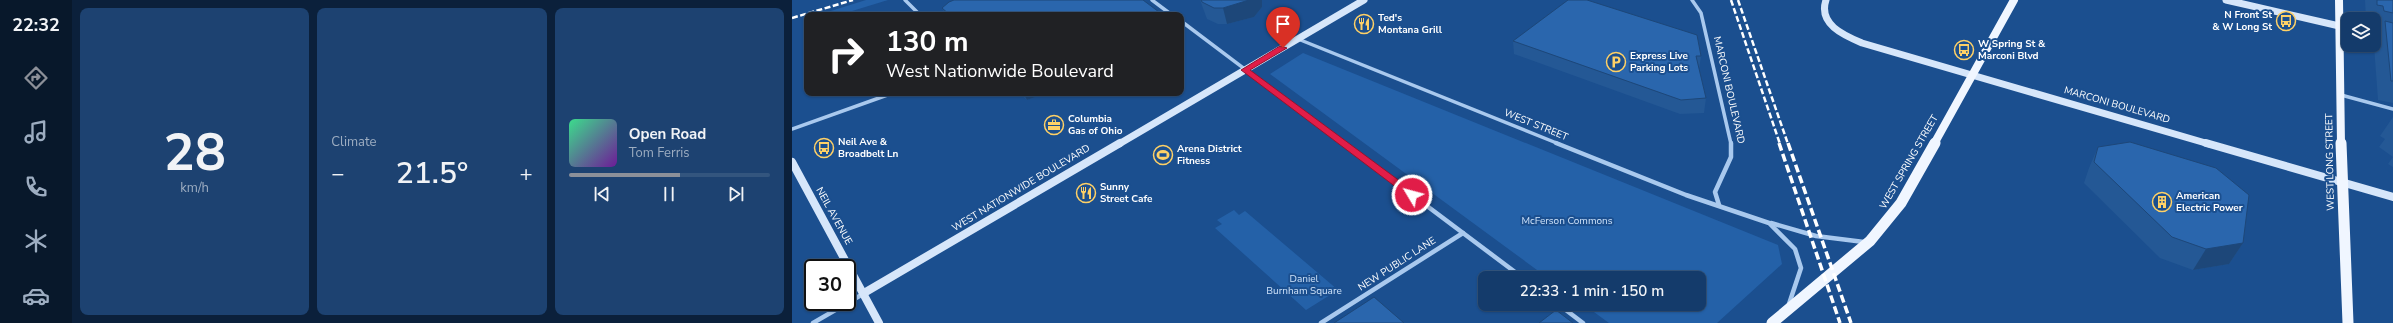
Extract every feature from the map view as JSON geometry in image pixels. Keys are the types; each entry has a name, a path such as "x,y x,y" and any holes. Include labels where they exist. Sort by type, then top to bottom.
{"main road":[{"name":"WEST SPRING STREET","path":"1772,323 1868,243 1901,203 2014,0"},
{"name":"WEST LONG STREET","path":"2339,0 2341,12"},
{"name":"WEST LONG STREET","path":"2343,52 2340,95 2348,323"}],"street":[{"path":"906,0 917,12"},
{"path":"1152,0 1168,12"},
{"name":"WEST NATIONWIDE BOULEVARD","path":"813,323 1364,0"},
{"name":"MARCONI BOULEVARD","path":"1692,0 1701,13 1732,148 1730,164 1714,192 1714,200 1719,206"},
{"name":"MARCONI BOULEVARD","path":"1826,0 1823,14 1837,31 1862,43 2393,197"},
{"path":"2226,0 2341,26"},
{"path":"1184,24 1514,271"},
{"path":"2381,35 2393,38"},
{"name":"WEST STREET","path":"1297,39 1686,195 1769,223 1816,236 1868,243"},
{"path":"2340,95 2393,109"},
{"path":"792,129 885,96"},
{"name":"NEIL AVENUE","path":"792,162 879,323"},
{"name":"WEST STREET","path":"1769,223 1795,249 1801,268 1787,309"},
{"name":"NEW PUBLIC LANE","path":"1321,323 1463,233"},
{"path":"1567,311 1583,323"}],"green space":[{"path":"866,0 888,0 849,12 828,12"},
{"name":"McFerson Commons","path":"1303,53 1778,245 1782,264 1717,323 1609,323 1593,311 1706,311 1706,271 1538,271 1270,74"},
{"name":"Daniel Burnham Square","path":"1234,210 1239,215 1245,211 1338,290 1306,310 1215,228 1222,224 1217,220"}],"building":[{"path":"954,0 1143,0 1159,12 947,12 942,8"},
{"path":"1201,0 1249,0 1223,8 1214,8"},
{"name":"Express Live Parking Lots","path":"1568,0 1587,0 1697,35 1701,56 1696,56 1706,98 1681,100 1513,41"},
{"path":"2377,0 2393,0 2393,13 2384,11 2383,6 2377,5"},
{"path":"2385,21 2393,23 2393,81 2391,81"},
{"path":"2130,142 2216,168 2249,195 2243,243 2206,249 2172,237 2094,162 2098,147"},
{"path":"1374,297 1404,323 1334,323"},
{"path":"1555,311 1557,311 1573,323 1539,323"}],"railway":[{"path":"812,12 853,0"},
{"path":"1731,0 1780,144"},
{"path":"1738,0 1788,144"},
{"path":"792,18 804,14"},
{"path":"1779,143 1840,323"},
{"path":"1788,143 1851,323"}],"place":[{"name":"N Front St & W Long St","path":"2286,21"},
{"name":"Ted's Montana Grill","path":"1364,24"},
{"name":"W Spring St & Marconi Blvd","path":"1964,50"},
{"name":"Express Live Parking Lots","path":"1616,62"},
{"name":"Columbia Gas of Ohio","path":"1054,125"},
{"name":"Neil Ave & Broadbelt Ln","path":"824,148"},
{"name":"Arena District Fitness","path":"1163,155"},
{"name":"Sunny Street Cafe","path":"1086,193"},
{"name":"American Electric Power","path":"2162,202"}],"route":[{"path":"1283,48 1245,70 1412,195"}]}
